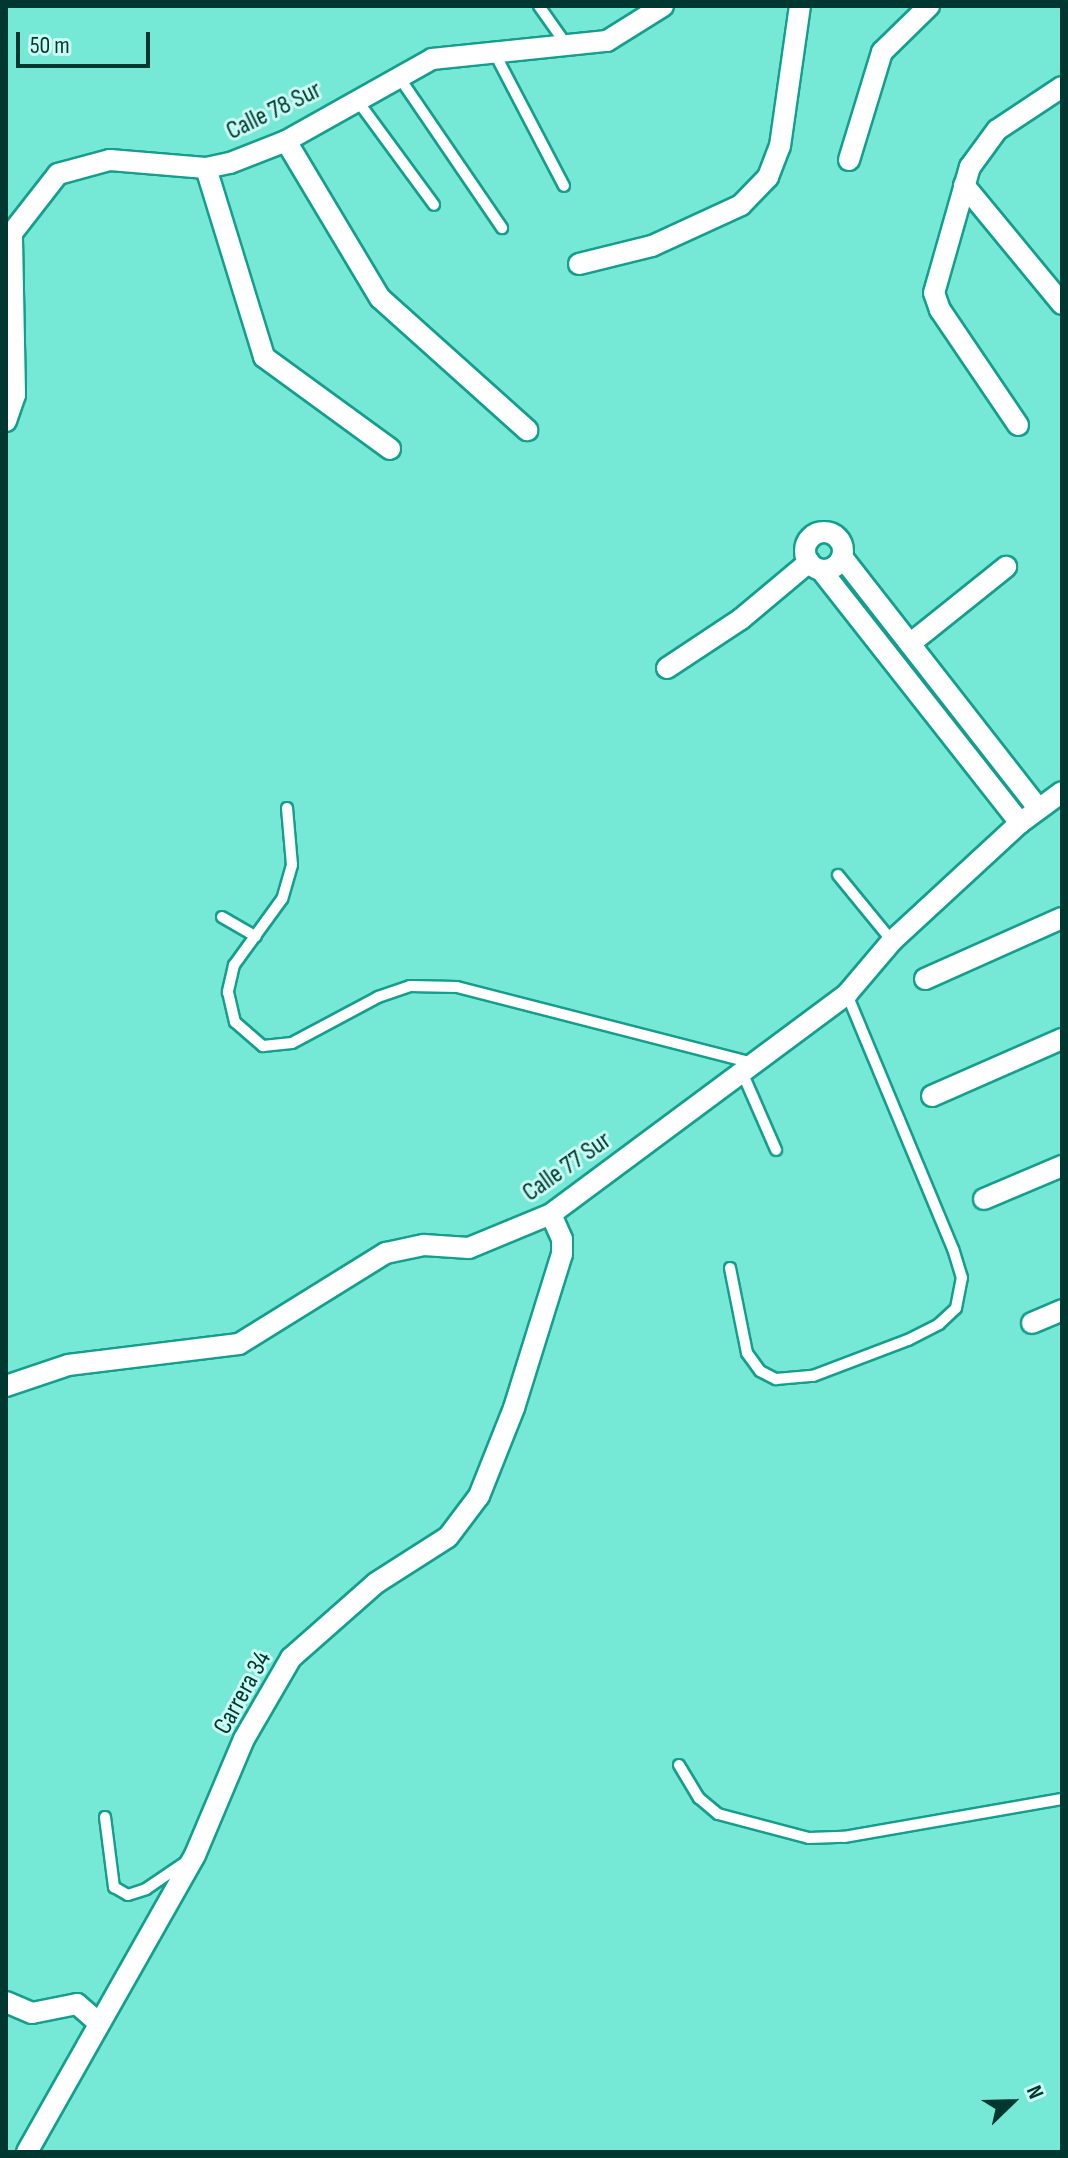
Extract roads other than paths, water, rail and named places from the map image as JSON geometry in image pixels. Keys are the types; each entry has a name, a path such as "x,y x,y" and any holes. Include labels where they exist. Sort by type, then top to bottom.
{"street":[{"name":"Calle 78 Sur","path":"6,421 15,395 8,258 12,233 22,216 58,174 110,160 206,168 286,141 356,98 432,59 493,50 569,49 607,41 663,6"},
{"path":"579,264 677,234 741,205 768,177 780,146 800,6"},
{"path":"849,160 882,52 929,6"},
{"path":"1018,425 940,310 934,293 970,167 997,130 1062,87"},
{"path":"286,141 380,298 527,430"},
{"path":"206,168 264,357 390,449"},
{"path":"964,185 1062,304"},
{"path":"1020,823 815,566 807,544 822,532 839,539 842,557 1038,808"},
{"path":"667,668 815,566 842,557"},
{"path":"911,643 1006,567"},
{"name":"Calle 77 Sur","path":"6,1386 68,1365 239,1344 386,1253 424,1245 469,1248 551,1214 847,994 892,941 1020,823 1062,792"},
{"path":"925,979 1062,918"},
{"path":"932,1096 1062,1039"},
{"path":"984,1199 1062,1166"},
{"name":"Carrera 34","path":"27,2152 195,1855 244,1739 291,1658 376,1583 448,1537 479,1496 514,1408 562,1254 562,1239 551,1214"},
{"path":"1032,1323 1062,1310"},
{"path":"6,2002 32,2013 77,2004 98,2022"}],"lane":[{"path":"539,6 569,49"},
{"path":"493,50 564,186"},
{"path":"398,76 502,228"},
{"path":"356,98 434,205"},
{"path":"287,808 292,865 282,899 234,965 228,992 235,1022 263,1046 292,1043 378,997 410,986 457,987 748,1068 776,1150"},
{"path":"838,875 892,941"},
{"path":"222,917 256,937"},
{"path":"730,1268 747,1353 760,1371 776,1379 813,1376 908,1340 939,1324 956,1308 962,1278 953,1249 847,994"},
{"path":"679,1765 699,1798 718,1814 809,1838 844,1837 1062,1799"},
{"path":"105,1817 114,1887 128,1895 146,1889 195,1855"}]}
